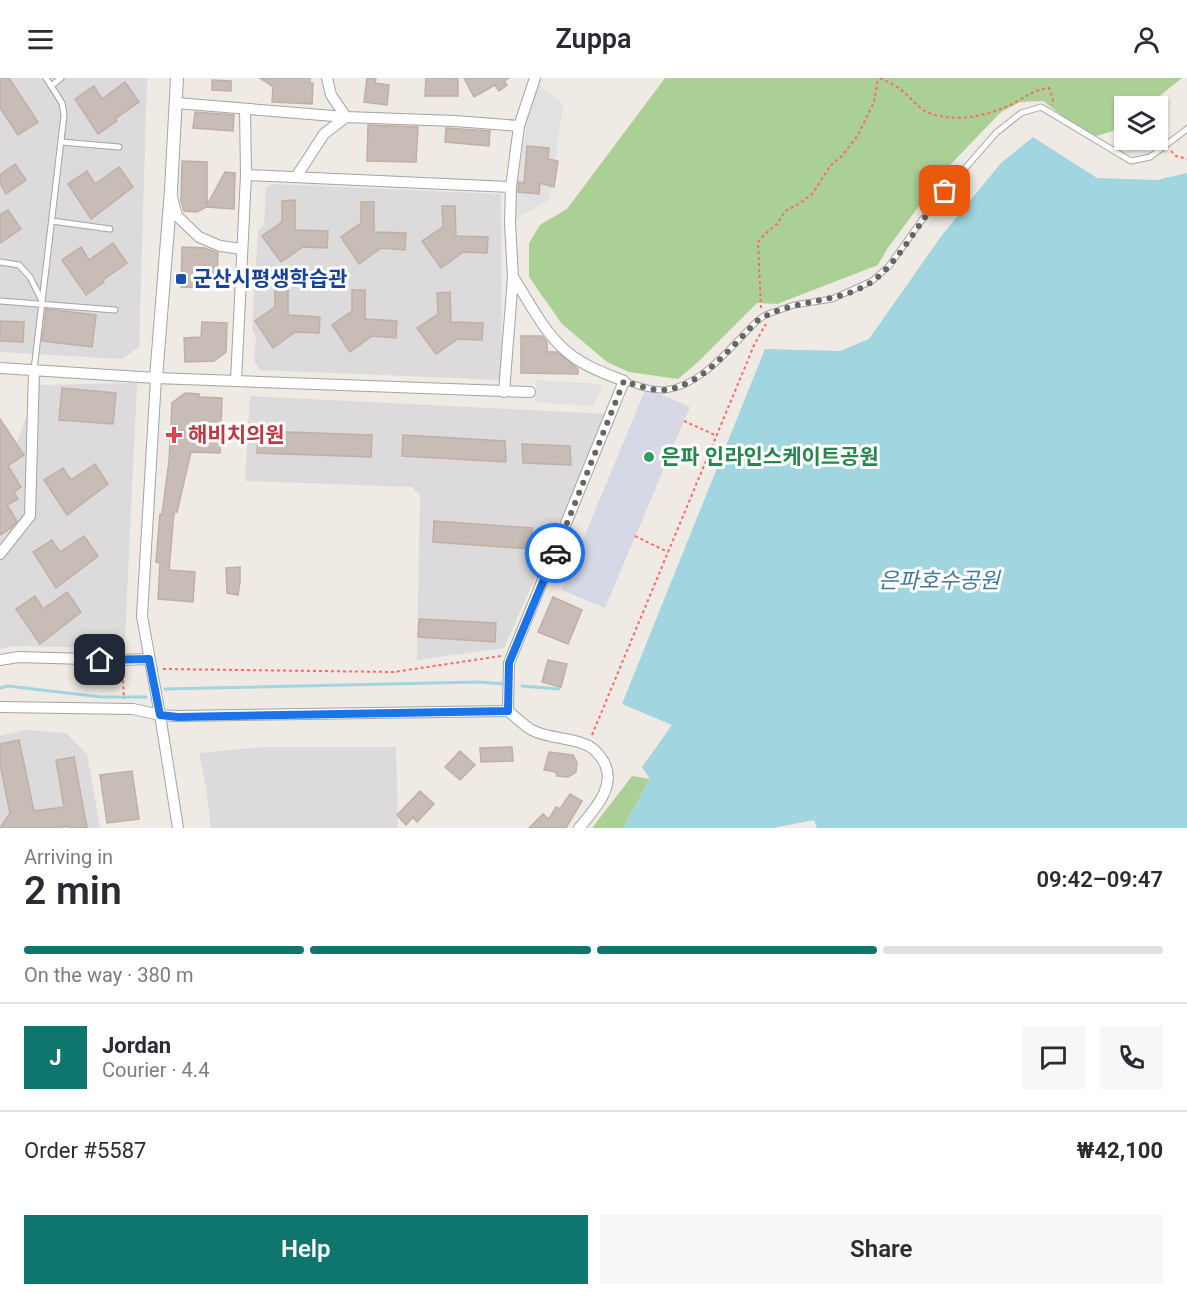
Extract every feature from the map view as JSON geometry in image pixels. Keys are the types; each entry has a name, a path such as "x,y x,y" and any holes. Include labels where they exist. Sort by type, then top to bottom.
{"street":[{"path":"177,78 142,616 178,828"},
{"path":"327,78 331,95 346,117"},
{"path":"504,392 513,277 511,187 519,126 535,78"},
{"path":"176,103 346,117 519,126"},
{"path":"236,381 246,175 245,109"},
{"path":"296,177 324,134 346,117"},
{"path":"246,175 511,187"},
{"path":"171,190 177,216 199,237 220,246 242,249"},
{"path":"508,711 509,663 512,654 624,381 582,362 565,351 545,327 513,277"},
{"path":"0,368 156,378 530,392"},
{"path":"0,554 30,516 34,370"},
{"path":"0,660 18,657 120,660 150,664"},
{"path":"0,707 133,709 178,717 508,711 534,731 588,744 608,769 608,787 579,828"}],"lane":[{"path":"34,370 64,115 62,103 46,78"},
{"path":"51,86 61,78"},
{"path":"624,381 663,390 686,385 699,378 757,321 769,314 794,305 832,299 872,281 889,266 932,206 996,134 1021,113 1041,107 1131,161 1150,157 1160,150"},
{"path":"1168,144 1187,129"},
{"path":"61,142 119,147"},
{"path":"52,221 111,228"},
{"path":"0,262 19,265 30,277 42,303"},
{"path":"0,300 115,310"}],"path":[{"path":"588,744 769,314 759,305 762,288 758,242 777,224 785,211 813,193 830,166 842,156 858,135 874,102 879,78 903,91 926,111 940,117 982,116 993,113 1021,100 1038,88 1049,87 1053,99 1052,113"},
{"path":"1168,150 1176,156 1187,159"},
{"path":"684,421 717,436"},
{"path":"635,536 668,553"},
{"path":"150,664 394,672 512,654"},
{"path":"119,674 123,678 124,703"}],"shaded area":[{"path":"0,78 147,78 139,347 122,359 0,352"},
{"path":"534,82 563,104 550,199 510,223"},
{"path":"272,184 501,194 502,380 260,370 254,361 256,338 252,329 258,232 264,224 266,188"},
{"path":"537,380 603,385 593,406 534,402"},
{"path":"137,383 125,639 116,648 13,646 0,649 0,489 38,385"},
{"name":"은파 인라인스케이트공원","path":"646,388 690,407 605,608 562,590"},
{"path":"250,396 607,414 504,648 417,660 420,496 412,487 245,481"},
{"path":"25,730 66,733 87,754 100,828 0,828 0,736"},
{"path":"264,747 396,747 398,828 211,828 199,753"}],"green space":[{"path":"665,78 1182,78 1160,96 1114,96 1114,131 1096,136 1077,127 1043,101 1020,102 1001,112 948,167 887,249 878,265 777,304 757,303 678,379 629,372 607,362 562,324 529,277 529,243 540,225 567,209"},
{"path":"632,776 650,779 623,828 592,828"}],"water":[{"name":"은파호수공원","path":"1033,137 1097,178 1157,180 1187,173 1187,828 817,828 814,820 773,828 623,828 650,779 642,767 672,725 622,704 765,349 840,351 869,339 942,235 1001,163"}],"building":[{"path":"0,78 9,78 38,122 18,135 0,108"},
{"path":"260,78 310,78 310,83 313,83 312,104 272,102 273,87"},
{"path":"367,78 376,78 375,83 389,85 387,105 364,102"},
{"path":"426,78 458,78 458,96 425,96"},
{"path":"464,78 509,78 504,81 507,85 499,91 495,85 474,97"},
{"path":"212,80 231,81 231,91 212,90"},
{"path":"125,82 139,102 98,134 75,99 94,86 102,99"},
{"path":"195,112 234,115 233,131 193,128"},
{"path":"368,125 418,127 416,162 367,161"},
{"path":"446,128 490,131 489,146 445,142"},
{"path":"527,146 549,148 548,159 558,161 554,187 540,183 539,194 518,192 519,182 524,183"},
{"path":"182,161 207,162 207,205 225,172 235,173 234,209 206,207 197,212 184,211 181,201"},
{"path":"15,164 26,180 6,194 0,183 0,175"},
{"path":"119,167 133,187 91,219 68,184 87,171 95,184"},
{"path":"295,200 295,230 328,231 327,248 303,247 281,262 262,236 282,222 282,201"},
{"path":"361,202 374,202 374,232 406,233 405,250 381,248 359,264 341,237 361,223"},
{"path":"442,206 455,206 456,236 488,237 487,253 463,252 441,268 422,241 443,227"},
{"path":"8,210 21,229 0,243 0,215"},
{"path":"113,243 127,263 86,295 62,260 81,247 89,260"},
{"path":"182,247 205,248 218,253 217,277 206,276 205,288 181,287"},
{"path":"275,286 288,286 288,315 320,317 319,333 295,332 273,348 255,321 275,307"},
{"path":"352,290 365,290 365,319 397,321 396,338 372,336 350,352 332,325 352,311"},
{"path":"450,292 451,322 483,323 482,340 458,339 436,354 417,328 438,314 437,293"},
{"path":"46,309 96,315 92,347 42,341"},
{"path":"0,321 24,322 23,342 0,341"},
{"path":"202,322 227,323 226,352 214,361 185,362 184,338 201,337"},
{"path":"521,336 542,336 547,342 547,352 557,352 578,369 578,374 521,373"},
{"path":"62,388 116,393 113,424 59,420"},
{"path":"185,393 199,394 199,397 222,398 220,453 191,452 177,512 174,512 169,570 195,572 193,602 158,599 160,563 156,562 160,514 162,514 169,461 172,403"},
{"path":"0,419 24,455 8,466 21,487 14,492 18,499 7,505 17,521 0,535"},
{"path":"258,431 372,435 371,457 257,453"},
{"path":"403,435 505,441 506,462 402,456"},
{"path":"522,444 570,446 571,465 523,463"},
{"path":"95,464 108,484 67,515 44,480 63,468 71,480"},
{"path":"434,521 532,528 531,549 433,542"},
{"path":"84,536 98,556 56,588 33,552 52,540 60,552"},
{"path":"240,567 238,595 227,593 226,568"},
{"path":"67,592 81,612 40,644 16,609 35,596 43,609"},
{"path":"553,597 582,610 568,644 538,632"},
{"path":"419,619 496,623 495,642 418,637"},
{"path":"548,660 567,664 561,687 542,682"},
{"path":"19,740 34,811 64,807 56,760 74,757 87,828 68,828 68,826 0,828 10,813 0,764 0,744"},
{"path":"512,747 513,761 481,762 480,748"},
{"path":"460,751 475,765 460,780 445,767"},
{"path":"549,752 573,755 577,763 576,772 568,777 557,776 556,772 544,770"},
{"path":"132,771 139,819 107,823 100,775"},
{"path":"420,791 434,804 417,822 413,817 406,825 397,815"},
{"path":"570,794 582,801 566,828 529,828 543,814 549,819 556,807 560,809"}],"waterway":[{"path":"165,689 478,682 504,684"},
{"path":"0,688 8,686 101,697 146,697"},
{"path":"522,686 559,689"}],"way so far":[{"path":"555,553 624,381 663,390 686,385 699,378 765,315 794,305 832,299 872,281 889,266 945,191"}],"place":[{"name":"군산시평생학습관","path":"181,279"},
{"name":"해비치의원","path":"174,435"},
{"name":"은파 인라인스케이트공원","path":"649,457"}],"route":[{"path":"100,660 149,659 160,715 178,717 508,711 509,663 555,553"}]}
